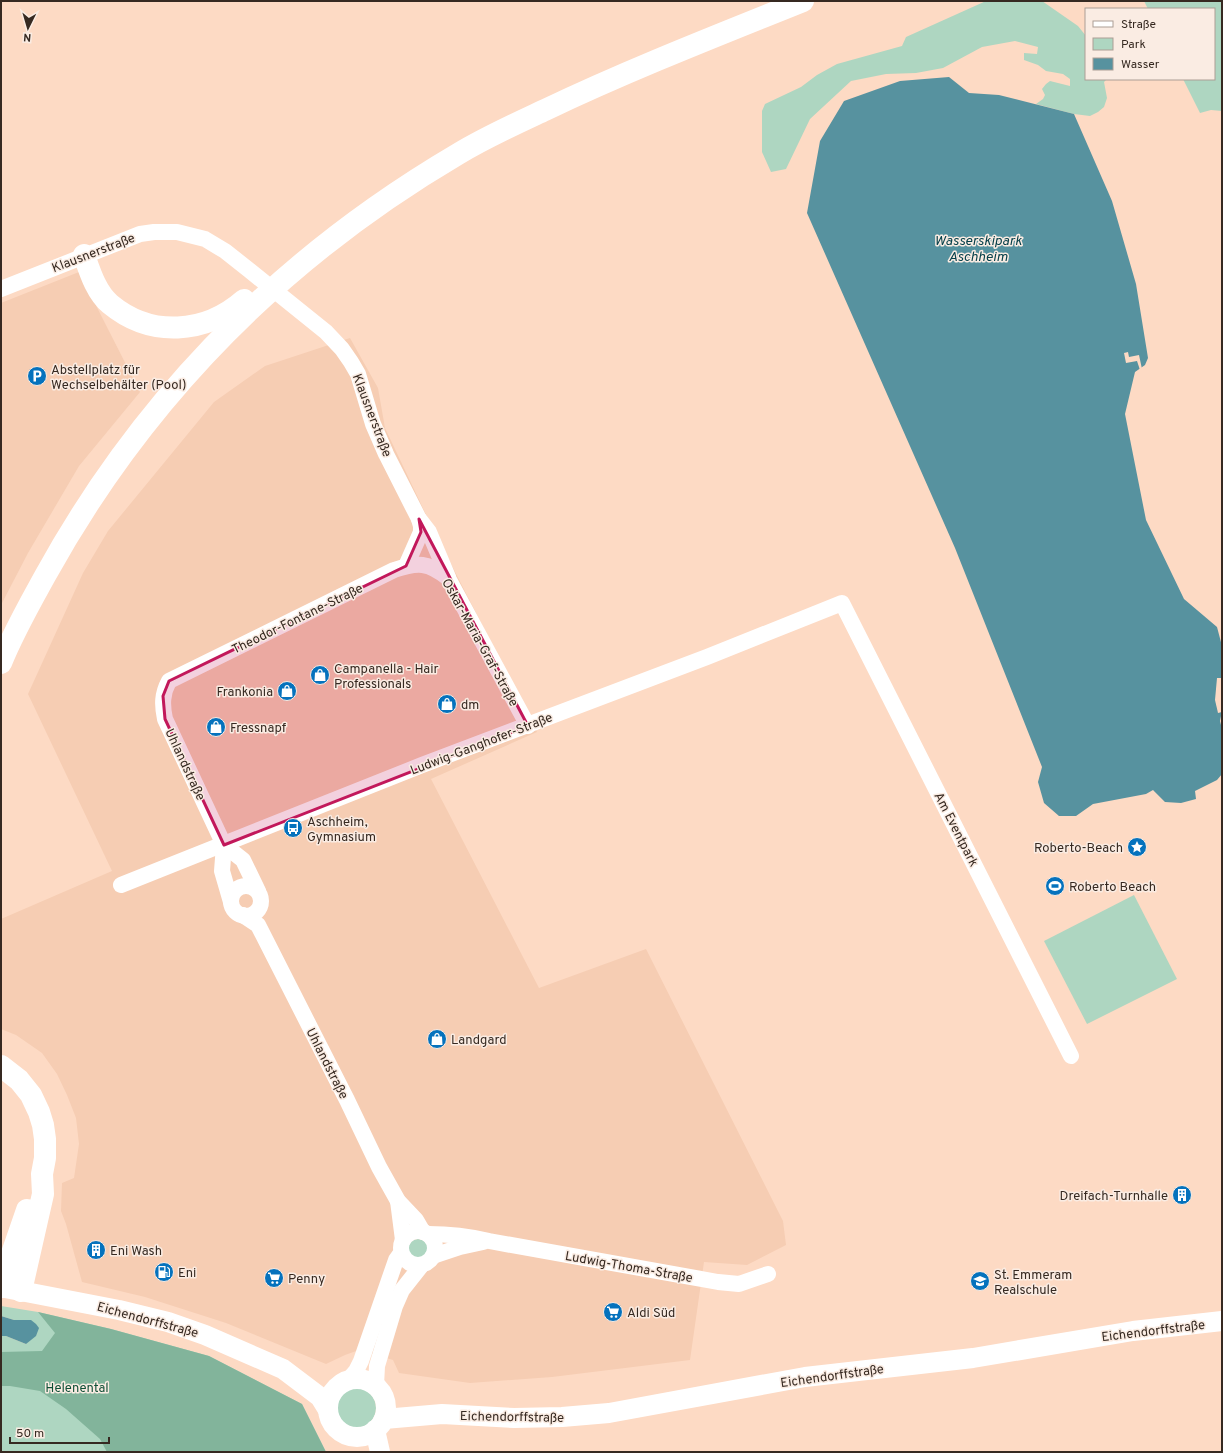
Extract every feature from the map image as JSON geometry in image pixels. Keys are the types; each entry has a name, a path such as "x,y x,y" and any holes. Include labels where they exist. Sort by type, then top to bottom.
{"main road":[{"path":"1,663 28,607 63,543 102,481 147,421 187,374 265,295 346,228 404,187 459,153 501,131 640,66 803,1"},
{"path":"84,255 98,289 109,303 129,316 150,325 171,328 194,326 217,318 234,308 294,256 322,248"},
{"path":"1,1066 19,1080 31,1095 39,1112 45,1139 45,1158 42,1174 43,1194 8,1288"},
{"path":"1,1243 14,1222 26,1195 42,1174"}],"street":[{"name":"Klausnerstraße","path":"1,289 140,234 154,232 178,232 205,239 225,251 326,332 342,349 358,374 379,436 421,526 421,532 406,566"},
{"name":"Klausnerstraße","path":"419,519 429,532 448,578"},
{"name":"Theodor-Fontane-Straße","path":"169,681 394,570 413,564 426,566"},
{"name":"Oskar-Maria-Graf-Straße","path":"426,566 436,569 448,578 528,726"},
{"name":"Ludwig-Ganghofer-Straße","path":"121,885 416,768 707,657 842,603"},
{"name":"Am Eventpark","path":"842,603 1071,1056"},
{"name":"Uhlandstraße","path":"169,681 163,696 162,704 165,719 224,845 243,860 259,898"},
{"name":"Uhlandstraße","path":"224,845 222,871 234,911 258,925 379,1167 398,1201 416,1220 435,1244 427,1261"},
{"path":"231,902 232,894 240,886 252,886 259,898 258,925"},
{"path":"243,916 254,914 259,898"},
{"name":"Uhlandstraße","path":"398,1201 402,1246"},
{"path":"328,1410 330,1396 356,1371 361,1361 402,1246 411,1232 426,1233"},
{"name":"Ludwig-Thoma-Straße","path":"426,1233 460,1235 718,1282 739,1284 768,1274"},
{"name":"Ludwig-Thoma-Straße","path":"427,1261 460,1247 489,1241"},
{"path":"402,1246 408,1263 412,1265 427,1261"},
{"path":"380,1452 380,1425 386,1408 380,1391 377,1366 395,1306 402,1290 427,1261"},
{"name":"Eichendorffstraße","path":"8,1288 91,1304 168,1322 246,1352 289,1373 320,1397 328,1410 334,1426 349,1436 358,1437 367,1435 380,1425 442,1414"},
{"name":"Eichendorffstraße","path":"289,1373 344,1382 363,1380 405,1404 442,1414 514,1418 562,1417 609,1413 805,1377 974,1358 1133,1331 1222,1321"},
{"path":"349,1436 361,1452"}],"highlighted area":[{"path":"419,519 528,726 224,845 165,719 163,696 169,681 406,566 421,532"}],"shaded area":[{"path":"79,272 140,392 79,466 28,553 1,605 1,303"},
{"path":"350,338 378,388 385,428 429,521 537,732 431,779 539,988 646,949 783,1221 786,1245 747,1265 704,1262 690,1360 552,1377 470,1383 399,1373 393,1360 359,1350 326,1364 226,1323 145,1297 82,1282 61,1211 62,1183 74,1178 79,1144 76,1118 57,1074 42,1053 16,1035 1,1029 1,919 112,871 28,694 83,573 108,531 214,402 265,366"}],"green space":[{"path":"986,1 1042,1 1078,26 1085,35 1085,80 1106,80 1104,82 1107,98 1104,107 1090,116 1074,114 1036,104 1043,99 1045,95 1042,89 1050,81 1070,86 1070,79 1063,74 1046,71 1038,65 1024,60 1024,53 1037,54 1038,47 1015,41 982,47 943,68 916,73 886,74 851,81 810,119 786,169 771,172 762,152 762,111 765,104 801,87 817,75 837,64 902,46 906,37"},
{"path":"1144,1 1222,1 1222,111 1211,110 1200,113 1184,80 1215,80 1215,8 1148,8"},
{"path":"1134,895 1177,979 1087,1024 1044,941"},
{"path":"418,1239 425,1242 428,1249 425,1256 418,1259 411,1256 408,1249 411,1242"},
{"name":"Helenental","path":"1,1306 38,1312 111,1329 209,1356 302,1404 326,1452 1,1452 1,1336 6,1336 26,1344 31,1320 14,1320 1,1316"},
{"name":"Helenental","path":"38,1312 111,1329 209,1356 302,1404 326,1452 107,1452 100,1439 66,1409 40,1391 1,1386 1,1352 42,1351 55,1333"},
{"path":"352,1388 360,1388 367,1391 373,1397 376,1408 373,1419 367,1425 360,1428 352,1428 345,1425 339,1419 336,1412 336,1404 339,1397 345,1391"}],"water":[{"name":"Wasserskipark Aschheim","path":"949,77 969,93 999,95 1074,114 1112,201 1136,284 1148,358 1145,365 1135,372 1125,414 1146,520 1184,599 1217,627 1222,646 1222,711 1220,721 1222,729 1222,774 1217,780 1195,791 1196,799 1181,803 1165,802 1153,790 1146,794 1093,804 1076,816 1059,816 1044,803 1038,782 1042,767 955,548 807,213 820,141 844,101 900,81"},
{"path":"1,1316 14,1320 31,1320 39,1328 36,1336 26,1344 6,1336 1,1336"}],"pier":[{"path":"1128,352 1129,357 1139,355 1142,369 1140,370 1137,361 1126,363 1124,353"},
{"path":"1217,678 1222,678 1222,712 1218,713 1215,700"}],"place":[{"name":"Abstellplatz für Wechselbehälter (Pool)","path":"37,376"},
{"name":"Campanella - Hair Professionals","path":"320,675"},
{"name":"Frankonia","path":"287,691"},
{"name":"dm","path":"447,704"},
{"name":"Fressnapf","path":"216,727"},
{"name":"Aschheim, Gymnasium","path":"293,828"},
{"name":"Roberto-Beach","path":"1137,847"},
{"name":"Roberto Beach","path":"1055,886"},
{"name":"Landgard","path":"437,1039"},
{"name":"Dreifach-Turnhalle","path":"1182,1195"},
{"name":"Eni Wash","path":"96,1250"},
{"name":"Eni","path":"164,1272"},
{"name":"Penny","path":"274,1278"},
{"name":"St. Emmeram Realschule","path":"980,1281"},
{"name":"Aldi Süd","path":"613,1312"}]}
